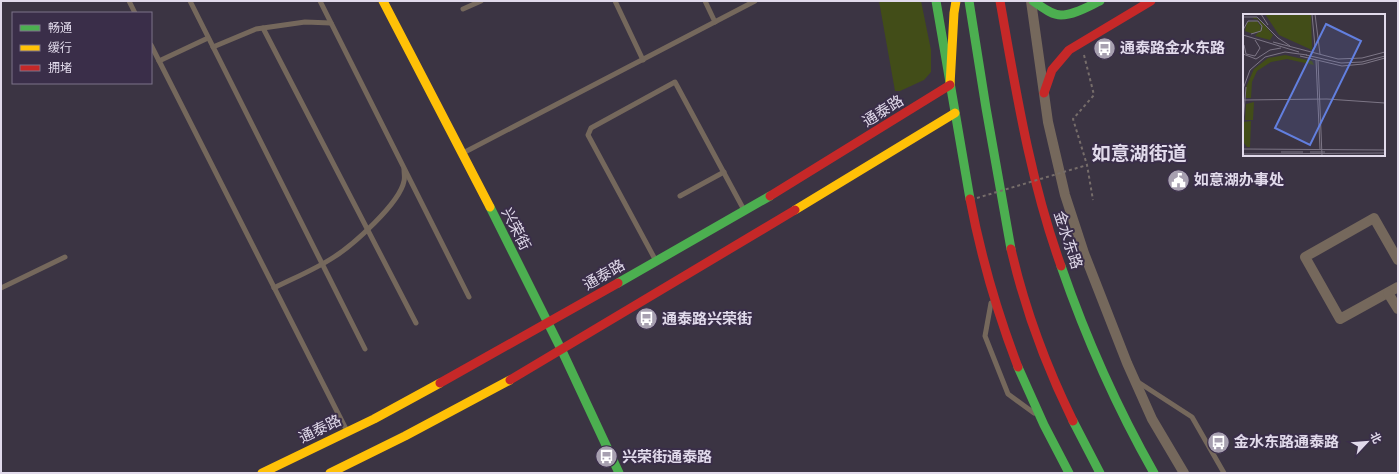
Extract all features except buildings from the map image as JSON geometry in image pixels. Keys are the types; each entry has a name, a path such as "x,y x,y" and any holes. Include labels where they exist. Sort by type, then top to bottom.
{"street":[{"name":"兴荣街","path":"383,1 548,323 619,473"},
{"path":"936,1 970,195 986,271 1012,351 1042,419 1069,473"},
{"path":"950,85 956,1"},
{"path":"969,1 975,44 1008,231 1020,284 1032,324 1054,379 1100,473"},
{"name":"金水东路","path":"1000,1 1022,124 1036,185 1047,223 1075,304 1093,349 1124,418 1154,473"},
{"path":"1032,1 1047,10 1062,15 1091,6 1100,1"},
{"path":"1032,1 1048,122 1065,195 1084,253 1124,356 1152,419 1184,473"},
{"path":"1044,94 1052,70 1069,50 1151,1"},
{"name":"通泰路","path":"262,473 347,432 456,375 792,184 950,85"},
{"path":"330,473 405,436 492,390 956,114"},
{"path":"1398,260 1374,218 1305,257 1340,319 1398,287"},
{"path":"1388,293 1398,309"}],"lane":[{"path":"129,1 134,12"},
{"path":"190,1 365,349"},
{"path":"320,1 469,297"},
{"path":"463,9 481,1"},
{"path":"615,1 643,60"},
{"path":"705,1 715,22"},
{"path":"462,154 755,1"},
{"path":"213,47 256,29 305,22 331,23"},
{"path":"263,28 416,323"},
{"path":"159,61 208,38"},
{"path":"152,47 347,432"},
{"path":"656,262 588,134 591,128 675,82 745,211"},
{"path":"274,288 322,264 348,248 386,211 398,194 404,182 404,168"},
{"path":"680,196 724,172"},
{"path":"1,288 65,257"},
{"path":"993,294 985,336 1008,394 1042,419"},
{"path":"1135,381 1192,417 1224,473"}],"path":[{"path":"1081,42 1094,95 1073,119 1087,165 1093,200"},
{"path":"977,198 1087,165"}],"green space":[{"path":"879,1 921,1 931,50 931,72 924,80 900,91 895,91"}],"traffic: fast":[{"path":"936,1 970,199"},
{"path":"969,1 1011,249"},
{"path":"1033,1 1057,15 1066,15 1076,12 1100,1"},
{"path":"618,283 770,196"},
{"path":"490,207 563,353 619,473"},
{"path":"1061,266 1091,345 1114,397 1154,473"},
{"path":"1018,367 1044,425 1069,473"},
{"path":"1073,421 1100,473"}],"traffic: slow":[{"path":"383,1 490,207"},
{"path":"950,85 956,1"},
{"path":"795,210 955,113"},
{"path":"330,473 405,436 510,380"},
{"path":"262,473 374,419 440,383"}],"traffic: jam":[{"path":"1000,1 1018,102 1032,168 1050,234 1061,266"},
{"path":"1044,93 1052,70 1069,50 1151,1"},
{"path":"770,196 950,85"},
{"path":"970,199 990,284 1018,367"},
{"path":"510,380 795,210"},
{"path":"1011,249 1023,294 1037,337 1054,380 1073,421"},
{"path":"440,383 618,283"}],"place":[{"name":"通泰路金水东路","path":"1105,48"},
{"name":"如意湖办事处","path":"1179,180"},
{"name":"通泰路兴荣街","path":"647,319"},
{"name":"金水东路通泰路","path":"1218,442"},
{"name":"兴荣街通泰路","path":"606,457"}],"district":[{"name":"如意湖街道","path":"1139,153"}]}
